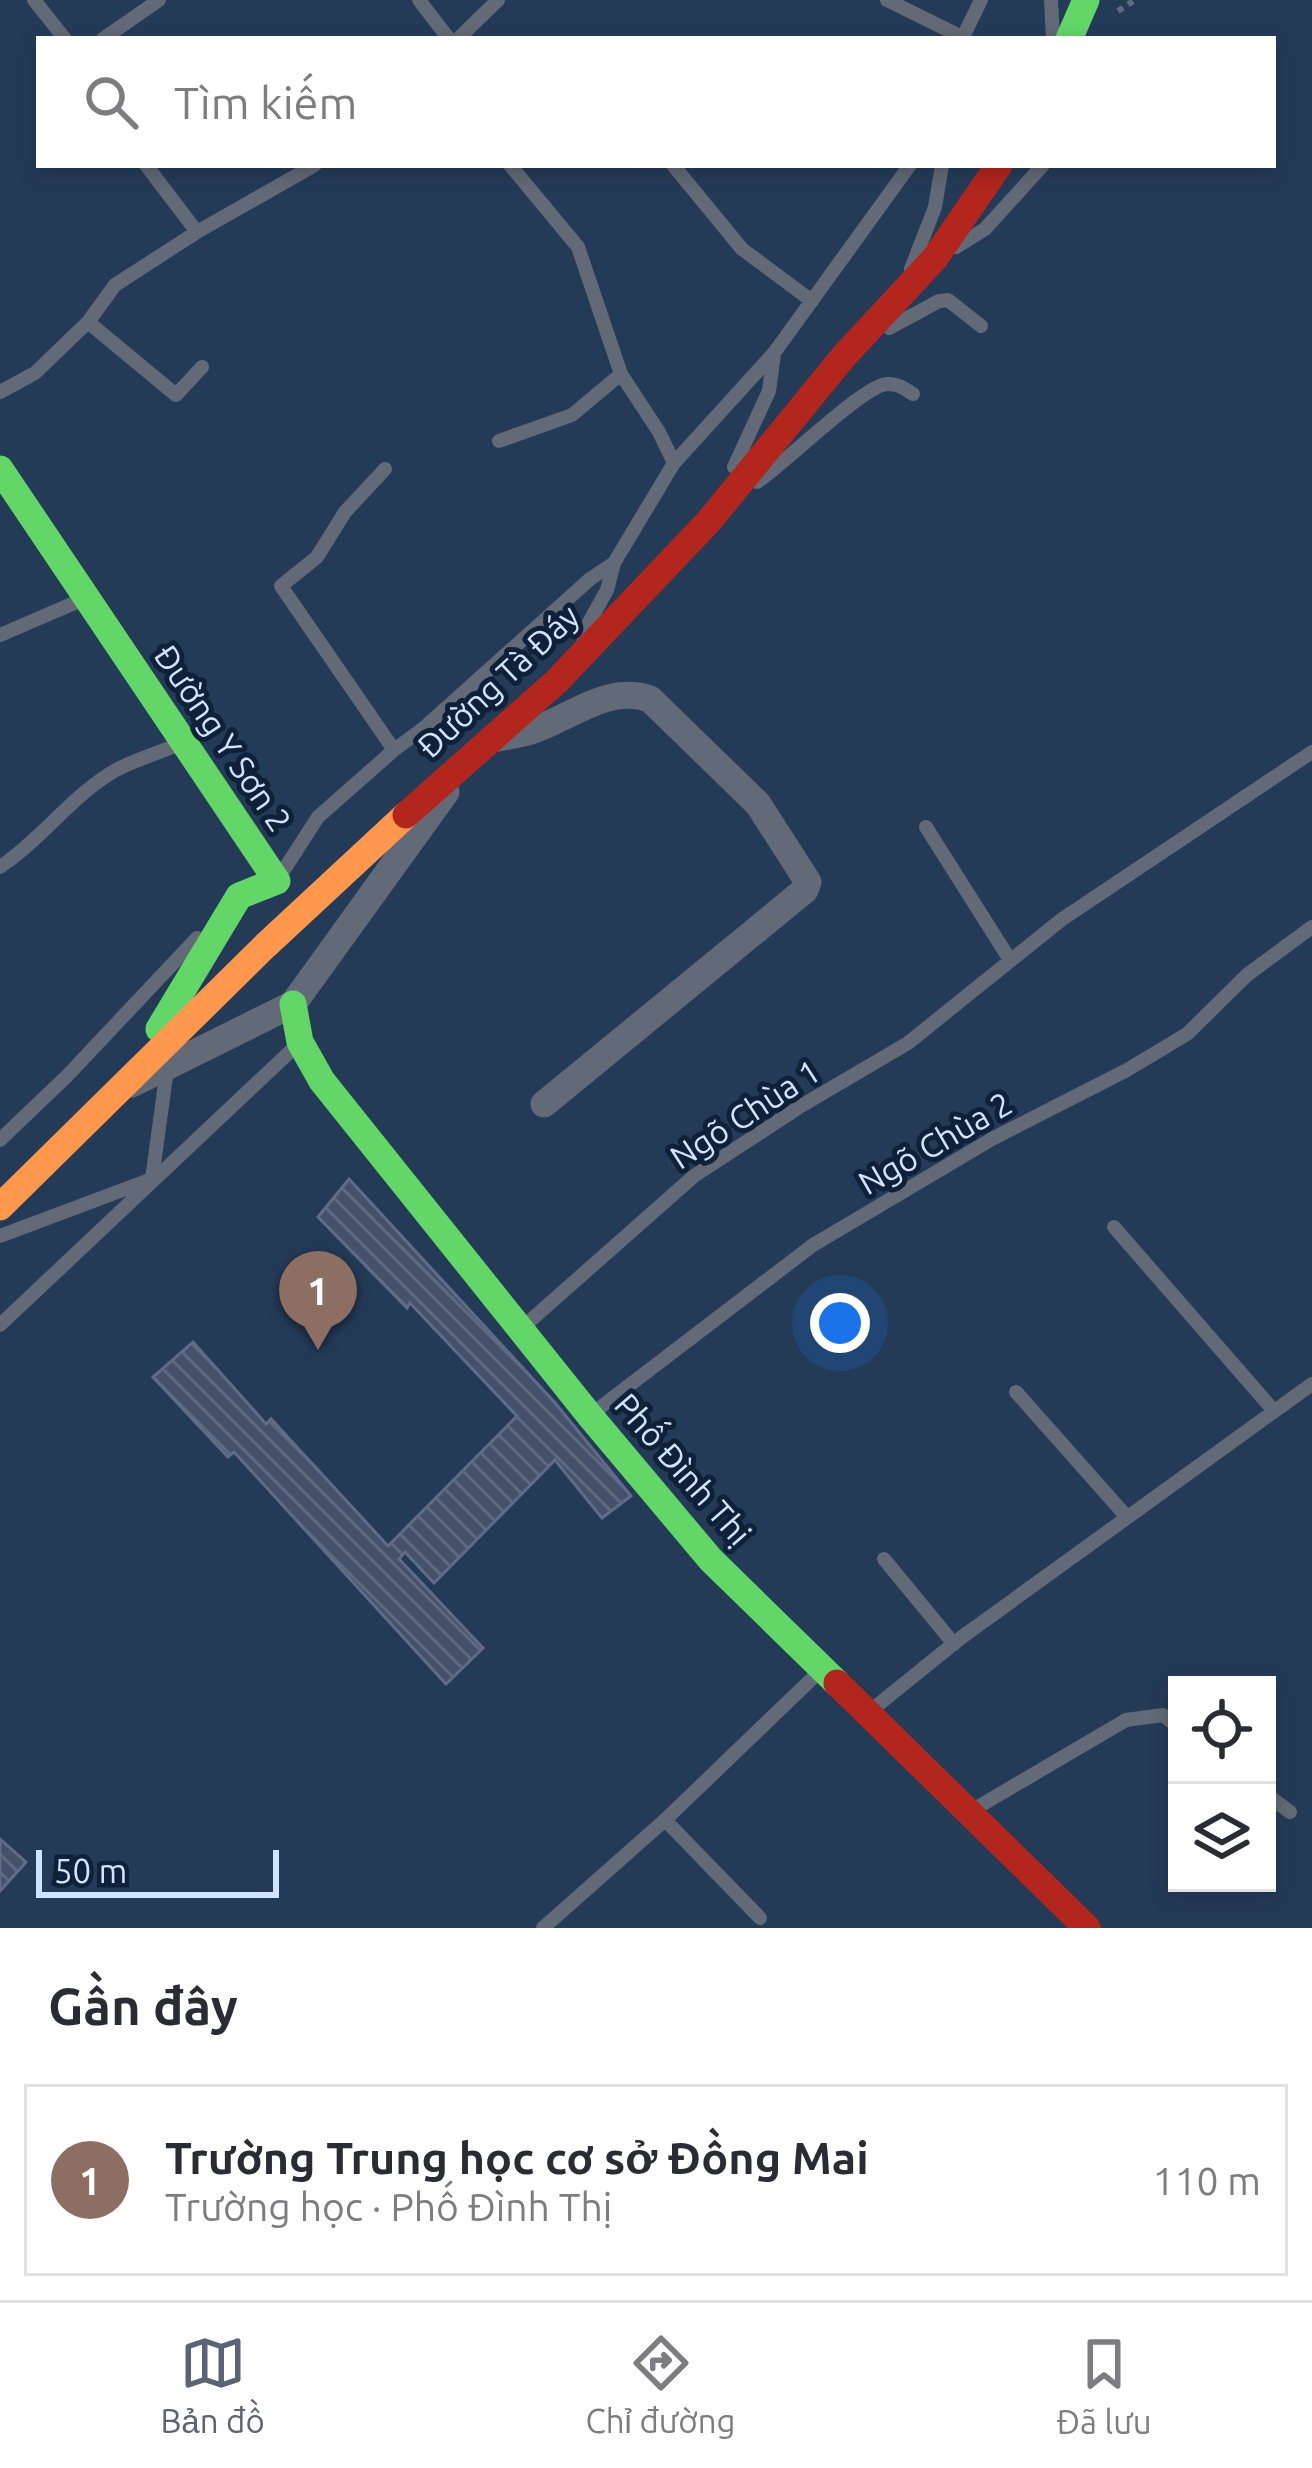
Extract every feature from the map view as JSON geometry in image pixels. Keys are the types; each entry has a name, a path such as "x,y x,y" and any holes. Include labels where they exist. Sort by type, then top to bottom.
{"street":[{"path":"1070,36 1086,0"},
{"name":"Đường Tà Đáy","path":"0,1207 265,946 483,744 557,682 716,513 844,356 935,258 997,168"},
{"name":"Đường Y Sơn 2","path":"0,469 277,880 239,896"},
{"path":"117,1091 293,1004 483,744 530,731 611,695 631,692 650,699 758,804 808,881 805,890 544,1104"},
{"path":"117,1091 239,896"},
{"name":"Phố Đình Thị","path":"293,1004 300,1042 332,1094 712,1560 1087,1928"}],"lane":[{"path":"34,0 63,36"},
{"path":"107,36 159,0"},
{"path":"419,0 447,36"},
{"path":"461,36 498,0"},
{"path":"887,0 958,36"},
{"path":"963,36 981,0"},
{"path":"1051,0 1053,36"},
{"path":"148,168 196,232"},
{"path":"0,392 35,373 88,322 115,285 196,232 310,168"},
{"path":"512,168 578,247 621,374 674,463"},
{"path":"675,168 742,249 812,301"},
{"path":"557,682 607,590 614,563 674,463 774,353 908,168"},
{"path":"908,286 912,258 935,207 942,168"},
{"path":"935,258 985,229 1040,168"},
{"path":"844,356 939,301 948,300 981,326"},
{"path":"88,322 176,395 202,367"},
{"path":"716,513 769,392 774,353"},
{"path":"500,441 572,415 621,374"},
{"path":"716,513 882,383 913,394"},
{"path":"385,470 345,512 317,557 281,586 394,750"},
{"path":"277,880 318,817 614,563"},
{"path":"0,635 83,598"},
{"path":"0,867 115,771 182,743"},
{"name":"Ngõ Chùa 1","path":"522,1328 694,1176 908,1043 1061,920 1312,752"},
{"path":"926,826 1010,960"},
{"path":"0,1141 239,896"},
{"name":"Ngõ Chùa 2","path":"590,1416 812,1244 992,1138 1187,1034 1247,975 1312,927"},
{"path":"0,1325 300,1042"},
{"path":"152,1179 167,1069"},
{"path":"0,1237 152,1179"},
{"path":"1114,1227 1274,1411"},
{"path":"869,1712 1126,1516 1312,1384"},
{"path":"1016,1393 1126,1516"},
{"path":"884,1559 954,1644"},
{"path":"543,1928 665,1820 823,1668"},
{"path":"966,1813 1126,1720 1163,1715 1168,1719"},
{"path":"1276,1802 1290,1812"},
{"path":"665,1820 760,1918"}],"building":[{"path":"349,1179 556,1404 631,1496 602,1518 555,1460 434,1583 405,1552 399,1559 483,1648 446,1684 234,1452 228,1457 153,1377 193,1342 266,1424 271,1419 388,1546 517,1416 410,1303 407,1308 318,1217"},
{"path":"0,1839 26,1862 0,1891"}],"traffic: fast":[{"path":"1070,36 1086,0"},
{"path":"0,469 277,881 239,896 159,1029"},
{"path":"293,1004 300,1042 322,1081 590,1416 711,1560 837,1683"}],"traffic: slow":[{"path":"0,1207 265,946 406,815"}],"traffic: jam":[{"path":"406,815 557,681 709,521 844,356 935,258 997,168"},
{"path":"837,1683 1087,1928"}],"place":[{"name":"Trường Trung học cơ sở Đồng Mai","path":"318,1350"}]}
